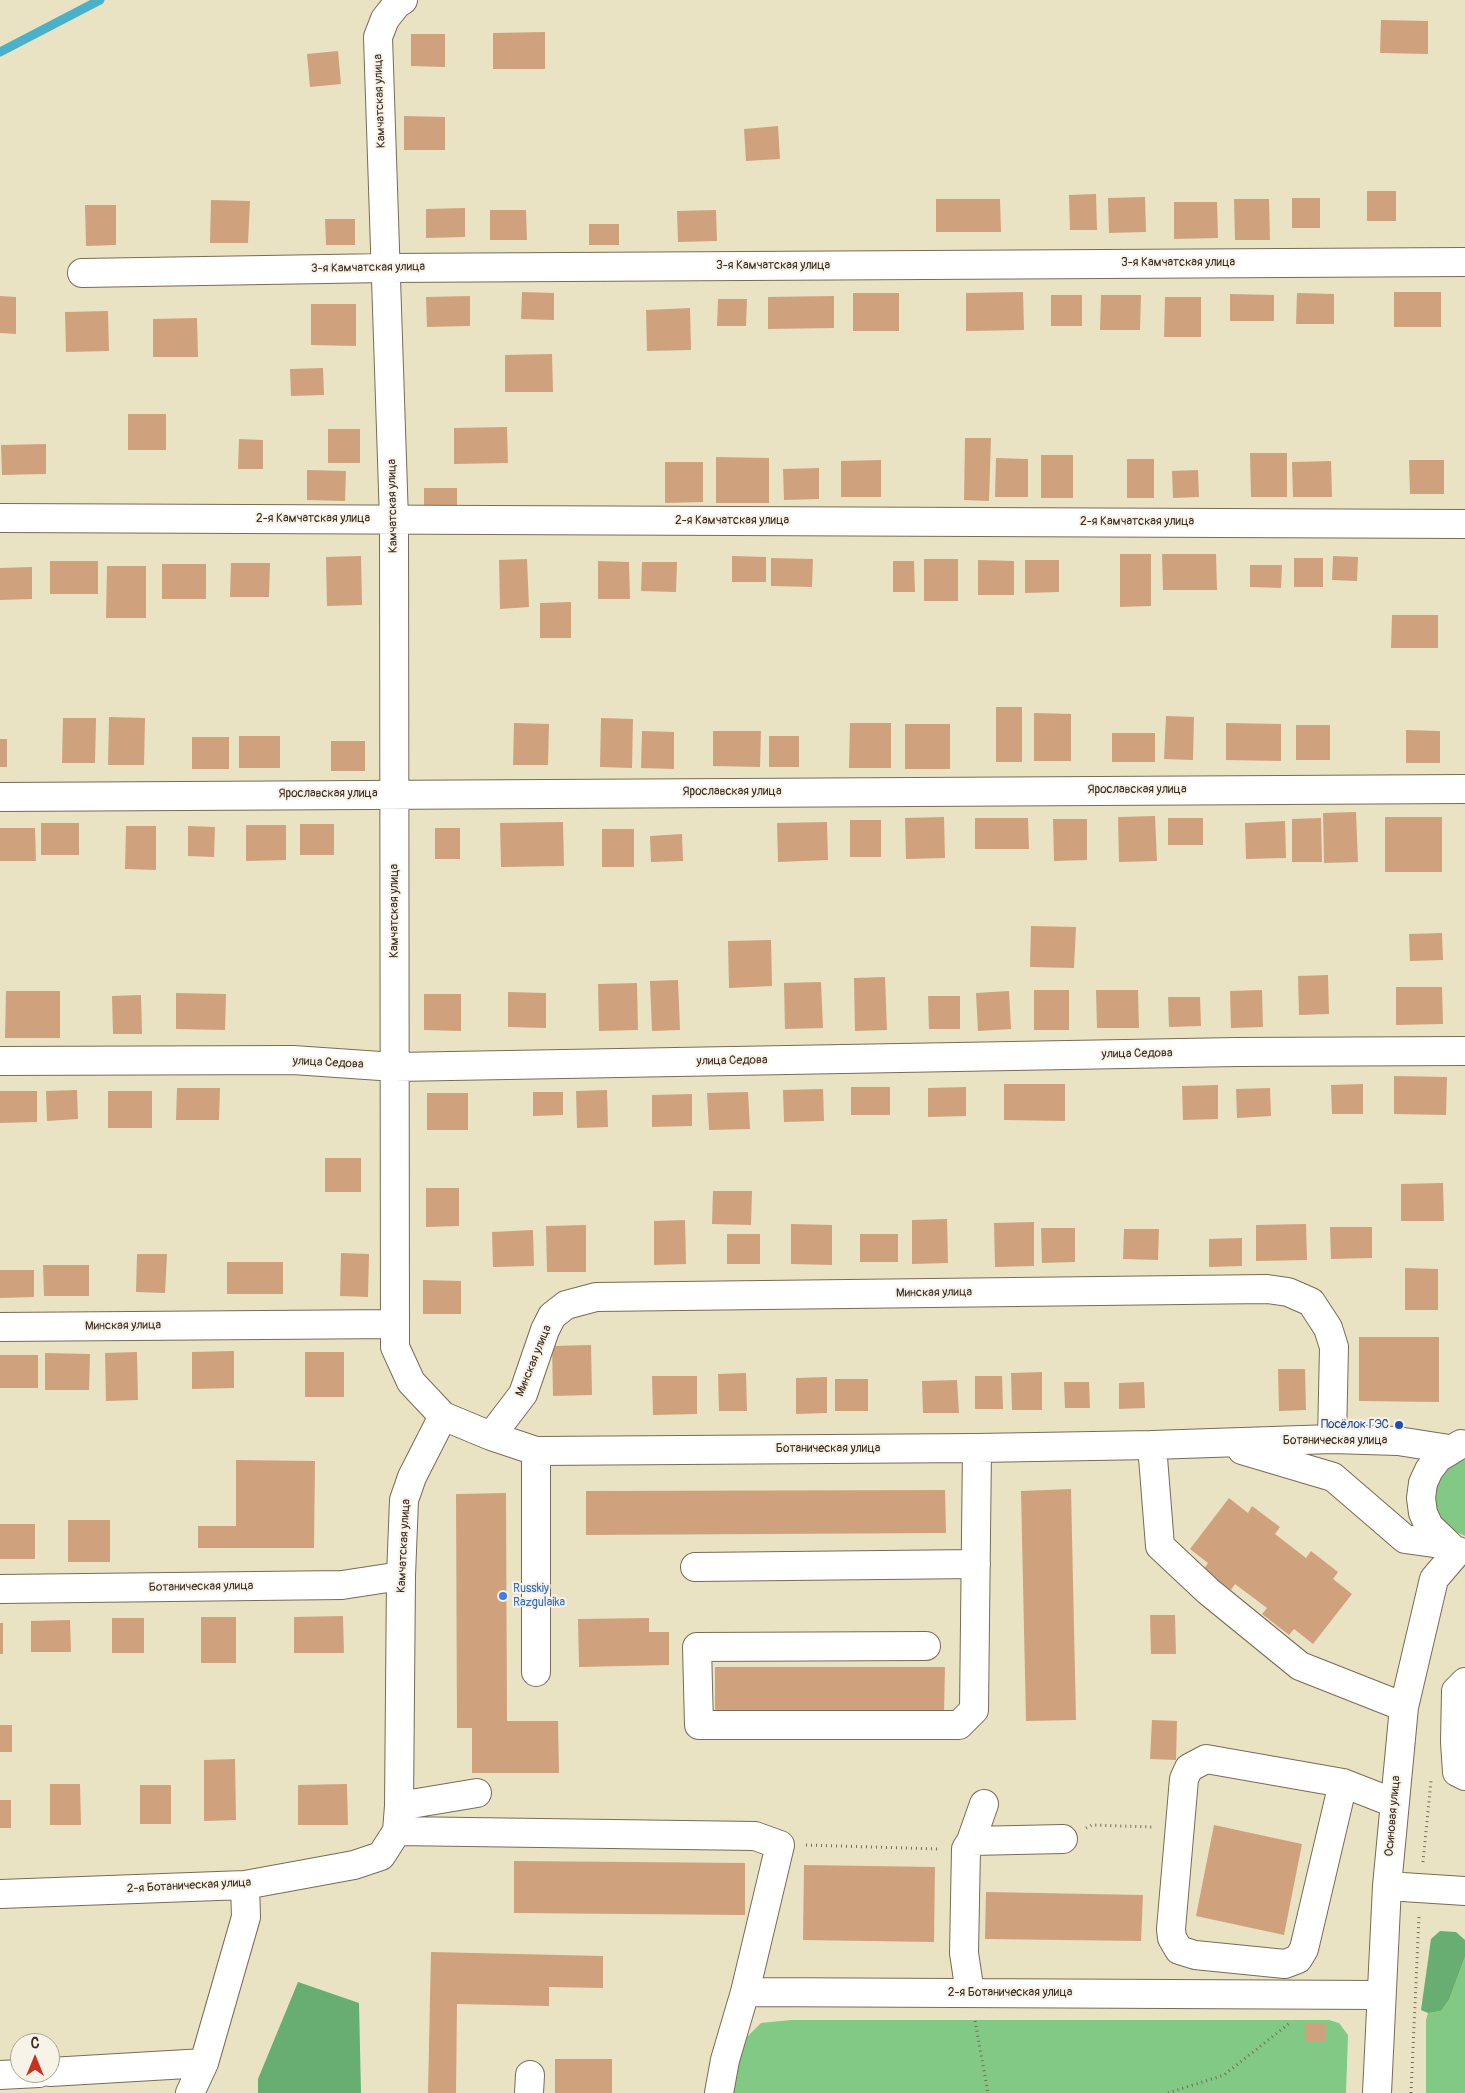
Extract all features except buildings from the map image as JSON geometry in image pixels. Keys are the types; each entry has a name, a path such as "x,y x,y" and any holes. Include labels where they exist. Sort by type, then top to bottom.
{"street":[{"name":"Камчатская улица","path":"398,1819 401,1576 404,1500 412,1476 443,1416 411,1382 395,1347 396,794 394,520 378,37 385,19 397,4 403,0"},
{"name":"3-я Камчатская улица","path":"82,272 386,268 1465,262"},
{"name":"2-я Камчатская улица","path":"0,518 1465,524"},
{"name":"Ярославская улица","path":"0,796 1465,789"},
{"name":"улица Седова","path":"0,1061 294,1060 396,1066 1237,1052 1465,1051"},
{"name":"Минская улица","path":"491,1436 523,1394 545,1330 552,1316 566,1305 596,1297 1267,1289 1288,1292 1311,1302 1328,1328 1334,1347 1332,1439"},
{"name":"Минская улица","path":"0,1327 395,1324"},
{"name":"Ботаническая улица","path":"443,1416 491,1436 536,1451 977,1448 1332,1439 1398,1441 1457,1446"},
{"name":"Ботаническая улица","path":"1220,1443 1333,1476 1405,1539 1457,1550"},
{"path":"1152,1445 1160,1546 1208,1591 1300,1666 1404,1707"},
{"path":"1457,1446 1438,1458 1429,1470 1423,1483 1421,1498 1423,1513 1429,1526 1457,1550"},
{"path":"926,1646 697,1648 699,1725 958,1726 974,1710 977,1448"},
{"path":"536,1451 536,1672"},
{"name":"Осиновая улица","path":"1377,2093 1380,1995 1387,1886 1404,1707 1434,1580 1457,1550"},
{"path":"695,1567 976,1564"},
{"name":"Ботаническая улица","path":"0,1589 342,1585 401,1576"},
{"path":"1465,1682 1456,1692 1454,1742 1457,1772 1465,1776"},
{"path":"1343,1783 1304,1950 1298,1958 1285,1964 1195,1955 1179,1950 1172,1938 1171,1929 1184,1779 1189,1768 1206,1759 1343,1783 1394,1803"},
{"path":"398,1819 477,1793"},
{"path":"970,1993 964,1953 969,1845 984,1804"},
{"path":"398,1819 755,1836 780,1845 744,1992 725,2060 719,2093"},
{"name":"2-я Ботаническая улица","path":"0,1894 245,1885 354,1865 380,1856 398,1819"},
{"path":"969,1845 1063,1839"},
{"path":"190,2093 204,2063 246,1917 245,1885"},
{"path":"1387,1886 1465,1891"},
{"name":"2-я Ботаническая улица","path":"744,1992 1380,1995"},
{"path":"60,2071 204,2063"}],"path":[{"path":"1063,1839 1092,1825 1179,1828"},
{"path":"780,1845 969,1845"},
{"path":"970,1993 988,2093"},
{"path":"1168,2093 1224,2075 1327,1994"}],"green space":[{"path":"1465,1460 1465,1536 1448,1528 1440,1518 1435,1505 1434,1491 1439,1479 1447,1468 1459,1461"},
{"path":"1440,1931 1456,1932 1465,1940 1465,1957 1449,2000 1441,2011 1428,2013 1421,2010 1431,1939"},
{"path":"1465,1957 1465,2093 1426,2093 1426,2020 1428,2013 1441,2011 1449,2000"},
{"path":"298,1982 359,2003 361,2093 258,2093 258,2079"},
{"path":"791,2020 1329,2020 1339,2023 1348,2035 1346,2093 733,2093 742,2042 761,2023"}],"waterway":[{"path":"0,52 100,0"}],"place":[{"name":"Посёлок ГЭС","path":"1399,1425"},
{"name":"Russkiy Razgulaika","path":"503,1596"}]}
